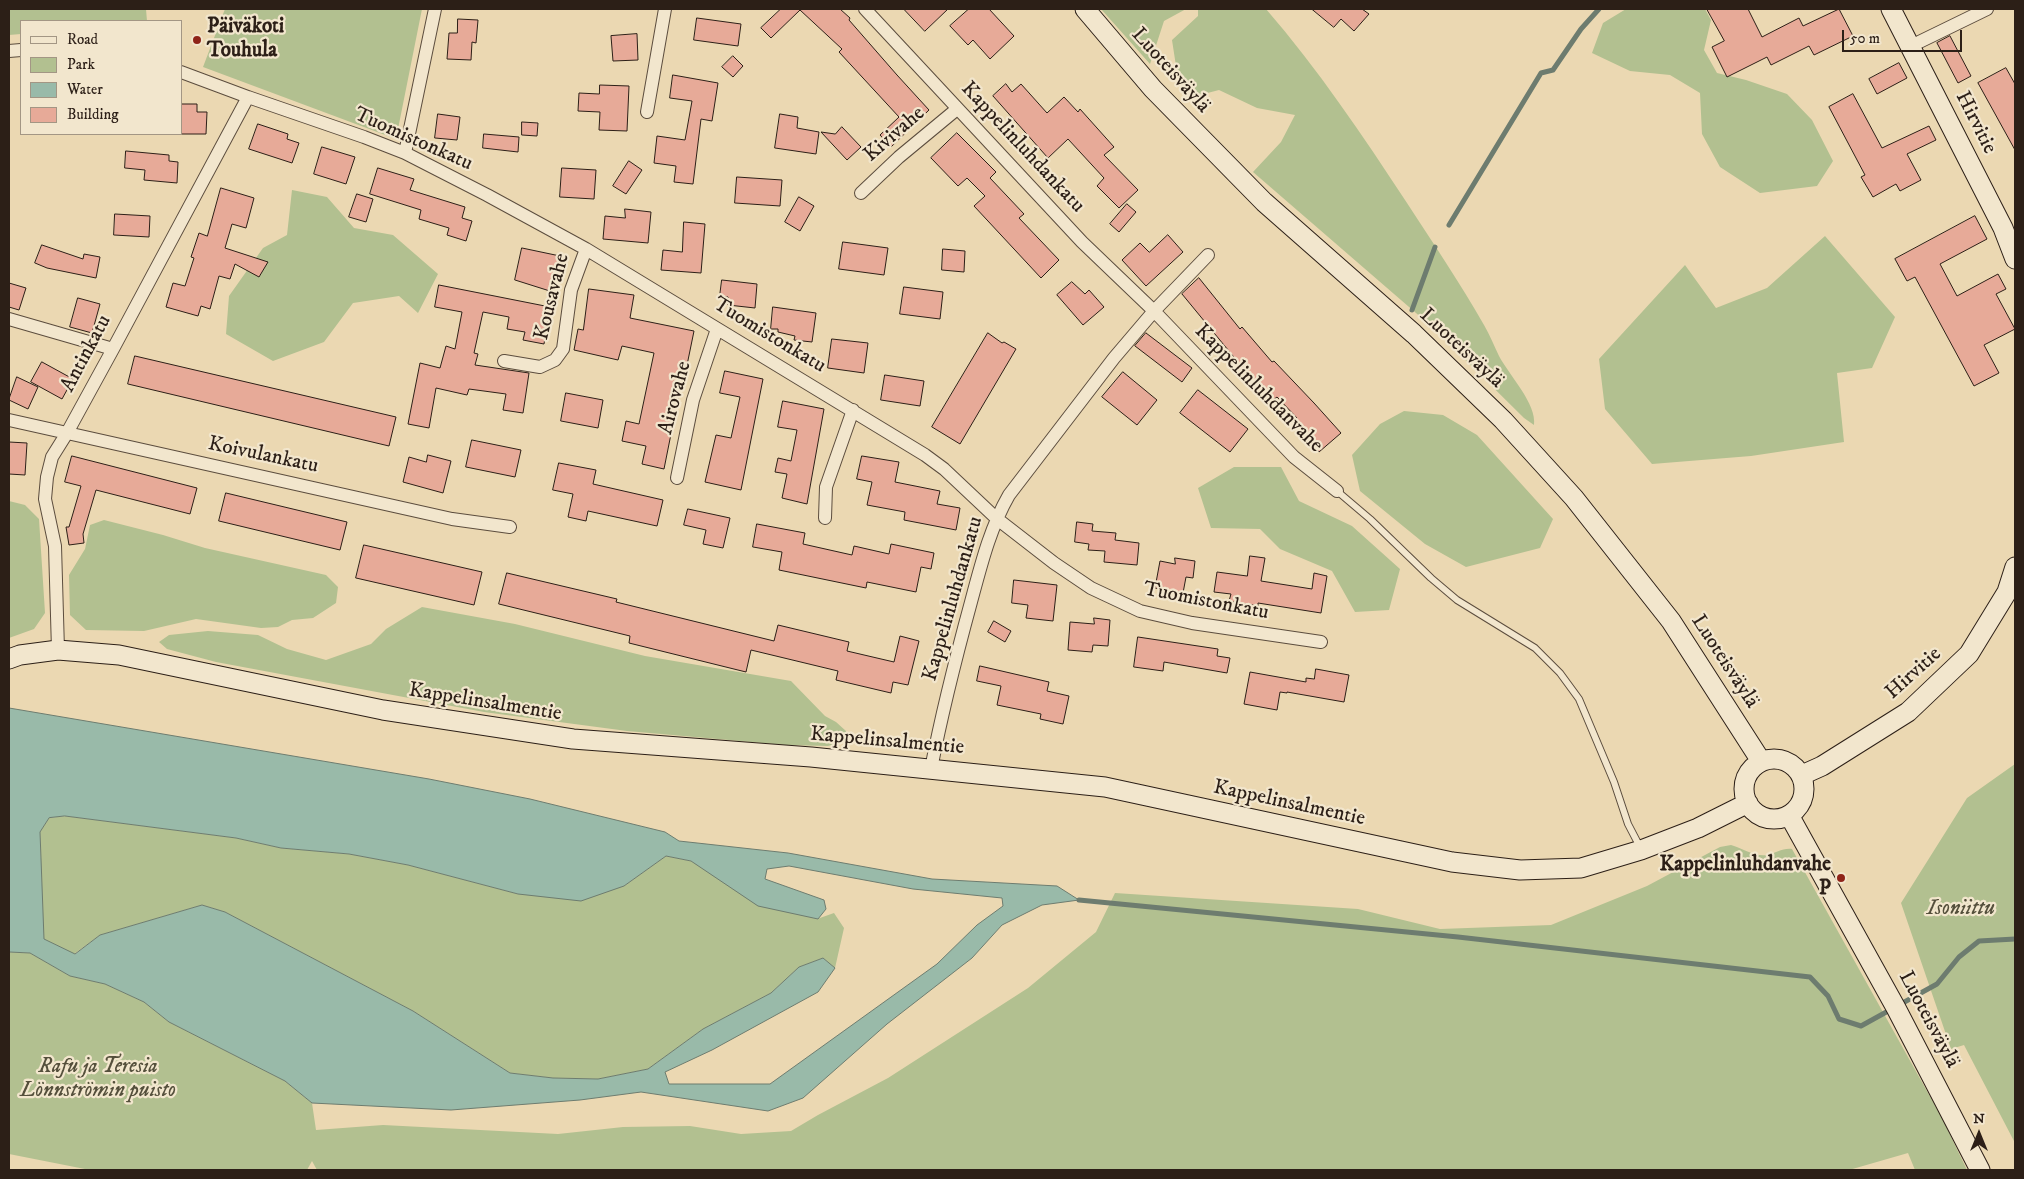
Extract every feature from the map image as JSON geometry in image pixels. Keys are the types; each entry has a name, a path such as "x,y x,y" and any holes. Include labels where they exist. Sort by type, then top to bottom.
{"street":[{"path":"405,153 434,9"},
{"path":"647,112 664,9"},
{"name":"Kappelinluhdankatu","path":"864,9 1082,242 1154,311"},
{"name":"Luoteisväylä","path":"1085,9 1159,95 1264,202 1414,334 1502,420 1574,498 1671,621 1761,761"},
{"name":"Hirvitie","path":"1891,9 2003,228 2015,258"},
{"path":"1911,46 1987,9"},
{"name":"Tuomistonkatu","path":"182,72 248,98 364,137 405,153 586,249 853,410 944,469 996,518 1054,563 1091,588 1140,611 1192,623 1320,642"},
{"name":"Antinkatu","path":"58,650 55,546 46,499 47,477 52,457 113,349 248,98"},
{"name":"Kivivahe","path":"861,193 899,157 956,109"},
{"name":"Kousavahe","path":"504,361 540,367 555,360 563,348 571,290 586,249"},
{"name":"Kappelinluhdankatu","path":"931,768 961,638 996,518 1009,495 1114,358 1154,311 1208,255"},
{"name":"Kappelinluhdanvahe","path":"1154,311 1294,457 1336,491"},
{"path":"9,319 113,349"},
{"name":"Airovahe","path":"677,478 693,400 717,328"},
{"path":"825,518 826,487 853,410"},
{"name":"Koivulankatu","path":"9,420 452,519 510,527"},
{"name":"Hirvitie","path":"1802,776 1822,766 1908,712 1969,654 2007,592 2015,567"},
{"name":"Kappelinsalmentie","path":"9,659 20,655 58,650 120,655 383,710 573,739 931,768 1105,787 1452,862 1520,870 1582,868 1641,850 1698,828 1748,804"},
{"path":"1772,758 1782,759 1796,767 1802,776 1805,788 1803,798 1797,809 1789,816 1775,819 1764,817 1758,814 1745,799 1745,778 1752,767 1761,761 1772,758"},
{"name":"Luoteisväylä","path":"1789,816 1896,1008 1980,1170"}],"lane":[{"path":"1336,491 1370,519 1431,578 1457,600 1535,648 1560,673 1579,699 1614,782 1628,824 1641,850"}],"green space":[{"path":"9,9 146,9 147,20 20,20 20,34 9,35"},
{"path":"225,9 422,9 396,139 203,67"},
{"path":"1101,9 1186,9 1164,21 1150,64"},
{"path":"1198,9 1266,9 1285,32 1357,128 1456,278 1486,329 1503,364 1527,399 1534,417 1534,425 1524,418 1431,326 1253,172 1281,142 1295,115 1257,108 1219,90 1192,97 1178,79 1172,40 1198,16"},
{"path":"1626,9 1705,9 1711,20 1704,50 1717,73 1746,80 1787,94 1812,120 1833,161 1817,186 1760,193 1720,167 1702,134 1700,93 1670,75 1630,71 1592,53 1603,23"},
{"path":"292,190 327,197 354,228 393,235 438,274 418,313 399,296 353,303 324,342 273,361 226,334 229,296 263,248 287,235"},
{"path":"1825,236 1895,317 1872,368 1837,373 1844,442 1751,456 1652,464 1605,409 1599,359 1685,265 1716,308 1767,288"},
{"path":"1404,411 1443,415 1477,435 1553,519 1540,548 1466,567 1425,544 1360,491 1352,455 1380,424"},
{"path":"1234,467 1281,467 1299,501 1352,526 1400,569 1389,610 1355,612 1332,571 1280,549 1260,529 1211,528 1198,488"},
{"path":"9,501 25,505 39,519 45,613 34,629 9,638"},
{"path":"104,520 205,548 326,575 338,587 336,603 313,618 292,620 278,627 261,628 196,619 144,631 86,630 70,615 69,575 85,549 90,525"},
{"path":"422,607 515,624 645,656 791,681 825,716 836,722 846,731 846,741 828,746 785,745 627,731 484,712 216,662 167,649 159,642 169,635 208,631 258,635 287,649 326,660 371,644 386,629"},
{"name":"Isoniittu","path":"2015,764 2015,1143 1964,1045 1951,1049 1901,903 1967,798"},
{"path":"65,816 236,838 281,848 349,854 408,865 518,894 624,886 666,856 691,861 817,919 834,913 844,928 835,968 823,958 799,967 771,993 703,1029 648,1069 598,1079 553,1078 510,1073 413,1011 225,912 202,905 100,935 74,954 43,939 40,832 49,818"},
{"name":"Rafu ja Teresia Lönnströmin puisto","path":"1731,845 1753,854 1762,855 1792,849 1942,1118 1967,1170 1915,1170 1908,1153 1849,1170 317,1170 312,1161 307,1170 90,1170 9,1154 9,952 30,953 70,976 105,984 144,1002 169,1022 285,1081 312,1103 316,1130 383,1125 558,1134 623,1127 690,1126 741,1134 791,1131 888,1078 1028,988 1096,932 1115,893 1358,909 1440,929 1551,925 1647,886 1720,847"}],"water":[{"path":"9,708 429,779 530,799 665,832 679,841 788,853 932,879 1057,886 1079,900 1042,905 1002,925 972,958 887,1024 803,1098 768,1111 641,1092 580,1100 451,1110 312,1103 285,1081 169,1022 144,1002 105,984 70,976 30,953 9,952","holes":["65,816 236,838 281,848 349,854 408,865 518,894 581,901 624,886 666,856 691,861 758,906 818,919 826,909 824,900 765,879 767,869 789,866 913,889 1002,898 1003,906 977,925 937,964 770,1084 669,1084 665,1072 712,1050 818,992 835,968 823,958 799,967 771,993 703,1029 648,1069 598,1079 553,1078 510,1073 413,1011 225,912 202,905 100,935 75,954 44,939 40,832 49,818"]}],"building":[{"path":"781,9 840,9 850,18 849,20 929,110 891,147 880,135 899,117 839,52 842,49 800,10 771,38 761,28"},
{"path":"904,9 948,9 925,31"},
{"path":"969,9 989,9 1014,36 990,59 973,40 968,45 950,26"},
{"path":"1312,9 1362,9 1369,14 1354,31 1341,19 1334,27"},
{"path":"1707,9 1748,9 1762,37 1799,18 1803,26 1839,9 1853,36 1814,55 1809,46 1771,65 1767,57 1727,77 1712,47 1724,41"},
{"path":"697,18 741,24 738,46 694,40"},
{"path":"458,19 478,20 476,43 472,42 471,60 447,59 449,33 457,33"},
{"path":"637,34 638,60 613,61 611,36"},
{"path":"1950,36 1971,76 1958,83 1937,43"},
{"path":"733,56 743,66 733,77 722,67"},
{"path":"1899,63 1907,78 1877,94 1869,79"},
{"path":"2006,68 2015,84 2015,150 1978,83"},
{"path":"673,75 718,83 712,121 701,119 693,184 674,182 676,166 654,163 657,136 685,140 692,101 670,98"},
{"path":"1006,84 1012,92 1021,84 1047,113 1064,97 1078,112 1080,109 1114,147 1104,155 1138,190 1119,208 1097,186 1104,178 1068,139 1048,158 993,96"},
{"path":"600,85 629,86 627,131 599,130 600,112 578,111 579,93 599,94"},
{"path":"1853,94 1882,148 1929,126 1936,140 1907,154 1921,180 1900,191 1896,184 1873,197 1861,177 1865,175 1829,107"},
{"path":"182,104 197,104 197,112 207,112 206,134 182,134"},
{"path":"438,114 460,117 457,140 435,138"},
{"path":"780,114 798,117 797,128 819,132 816,154 775,148"},
{"path":"522,122 538,123 537,136 522,135"},
{"path":"258,124 288,134 287,139 299,143 292,163 249,149"},
{"path":"842,127 861,147 847,160 821,132 835,134"},
{"path":"957,133 996,172 990,178 1024,214 1019,218 1059,260 1041,278 974,206 985,196 967,178 958,186 931,158"},
{"path":"484,134 519,137 518,152 483,148"},
{"path":"322,147 355,157 346,184 314,174"},
{"path":"126,151 169,155 169,161 178,162 177,183 144,180 145,170 125,168"},
{"path":"629,161 642,170 626,194 613,186"},
{"path":"378,168 414,179 410,190 465,207 462,218 472,221 466,241 447,235 449,228 419,219 421,210 370,194"},
{"path":"562,168 596,170 594,199 560,197"},
{"path":"737,177 782,180 780,206 735,203"},
{"path":"221,188 254,198 246,228 232,224 225,248 268,262 259,277 235,264 230,279 219,276 210,309 201,306 198,316 166,307 173,283 185,286 194,258 191,257 199,233 207,236"},
{"path":"357,194 373,199 366,222 349,217"},
{"path":"799,197 814,206 800,231 785,222"},
{"path":"1127,204 1136,212 1119,232 1110,224"},
{"path":"625,209 651,212 648,243 603,239 605,216 625,218"},
{"path":"115,214 150,216 149,237 114,235"},
{"path":"1975,216 1987,239 1940,264 1957,296 1998,274 2006,289 1996,294 2015,329 1984,345 1999,373 1974,386 1915,277 1907,281 1895,259"},
{"path":"684,222 705,224 701,273 661,270 663,250 682,252"},
{"path":"1168,235 1183,252 1146,286 1122,260 1140,243 1149,252"},
{"path":"843,242 888,248 884,275 839,269"},
{"path":"42,245 83,259 84,254 100,257 96,278 47,268 35,263"},
{"path":"522,248 560,256 553,292 515,280"},
{"path":"943,249 965,251 964,272 942,270"},
{"path":"1199,278 1240,329 1242,327 1272,362 1274,361 1341,433 1319,452 1293,422 1297,418 1277,397 1273,400 1247,373 1182,294"},
{"path":"722,280 757,284 755,308 728,305 728,297 720,296"},
{"path":"1072,282 1085,294 1089,290 1104,307 1083,325 1057,295"},
{"path":"9,283 26,288 19,310 9,307"},
{"path":"439,285 550,307 544,344 523,340 525,332 507,329 509,317 483,312 474,353 478,354 475,365 529,373 523,413 503,410 506,394 469,389 467,395 436,388 429,428 408,424 420,363 440,368 446,346 455,349 462,312 435,307"},
{"path":"904,287 943,292 940,319 900,314"},
{"path":"589,289 634,295 630,318 694,331 686,370 684,369 664,469 642,464 646,446 622,441 626,421 639,424 654,353 622,346 618,360 574,350 578,329 583,330"},
{"path":"78,298 100,304 92,333 70,327"},
{"path":"773,307 816,313 812,342 794,340 795,336 778,332 778,329 771,329"},
{"path":"988,333 1002,343 1004,342 1016,349 960,444 932,427"},
{"path":"1146,333 1192,368 1182,382 1135,346"},
{"path":"832,339 868,343 864,373 828,368"},
{"path":"135,356 396,417 389,446 128,384"},
{"path":"42,362 73,379 62,399 31,382"},
{"path":"725,371 763,379 741,490 705,482 716,435 731,438 740,397 720,393"},
{"path":"1123,372 1157,400 1137,425 1102,397"},
{"path":"885,375 924,381 920,406 881,400"},
{"path":"17,377 38,387 28,409 9,400"},
{"path":"1198,390 1248,429 1230,452 1180,413"},
{"path":"566,393 603,400 598,428 561,421"},
{"path":"783,401 824,409 807,504 782,498 787,474 775,472 778,458 791,461 797,430 778,427"},
{"path":"472,440 521,450 515,477 466,467"},
{"path":"9,442 27,443 25,475 9,474"},
{"path":"428,455 451,461 443,493 403,482 409,457 426,462"},
{"path":"72,456 197,488 190,514 96,490 83,534 84,543 69,545 66,527 69,527 81,486 65,482"},
{"path":"862,456 899,462 895,482 940,491 937,504 960,508 956,530 904,520 905,512 867,505 872,482 857,479"},
{"path":"559,463 596,470 593,484 663,500 657,526 588,511 586,521 568,517 573,494 553,490"},
{"path":"226,493 347,522 340,550 219,521"},
{"path":"688,509 730,518 723,548 703,544 706,530 684,525"},
{"path":"1077,522 1093,524 1092,531 1116,533 1115,540 1139,543 1137,565 1104,562 1105,551 1088,550 1089,544 1075,542"},
{"path":"757,524 805,533 803,544 852,555 854,546 889,554 891,544 934,553 931,569 921,567 916,592 867,582 866,588 779,570 782,552 753,547"},
{"path":"364,545 482,572 474,605 356,578"},
{"path":"1250,556 1265,558 1261,581 1312,589 1314,573 1327,576 1321,613 1258,603 1258,606 1229,601 1231,594 1214,592 1217,572 1247,576"},
{"path":"1175,558 1195,561 1193,578 1186,577 1183,593 1155,588 1160,561 1175,564"},
{"path":"507,573 617,599 616,602 774,641 778,625 849,642 847,651 894,662 900,636 919,641 908,685 893,682 891,693 836,680 838,671 751,650 746,672 629,643 630,636 499,604"},
{"path":"1014,580 1057,585 1053,621 1026,618 1028,605 1012,603"},
{"path":"1094,618 1110,620 1108,646 1093,645 1092,652 1068,650 1070,622 1094,624"},
{"path":"994,621 1011,631 1005,642 988,632"},
{"path":"1138,637 1218,649 1217,656 1230,658 1227,673 1164,662 1163,671 1134,667"},
{"path":"980,666 1049,682 1047,691 1069,696 1063,724 1040,719 1041,714 997,705 1001,686 977,681"},
{"path":"1316,669 1349,675 1344,702 1280,692 1277,710 1244,704 1250,672 1306,682 1306,678 1314,679"}],"waterway":[{"path":"1449,225 1541,73 1553,70 1581,29 1599,9"},
{"path":"1412,310 1435,247"},
{"path":"1079,900 1458,937 1810,977 1828,996 1839,1019 1861,1026 1937,984 1959,957 1979,941 2015,939"}],"place":[{"name":"Päiväkoti Touhula","path":"197,40"},
{"name":"Kappelinluhdanvahe P","path":"1841,878"}]}
